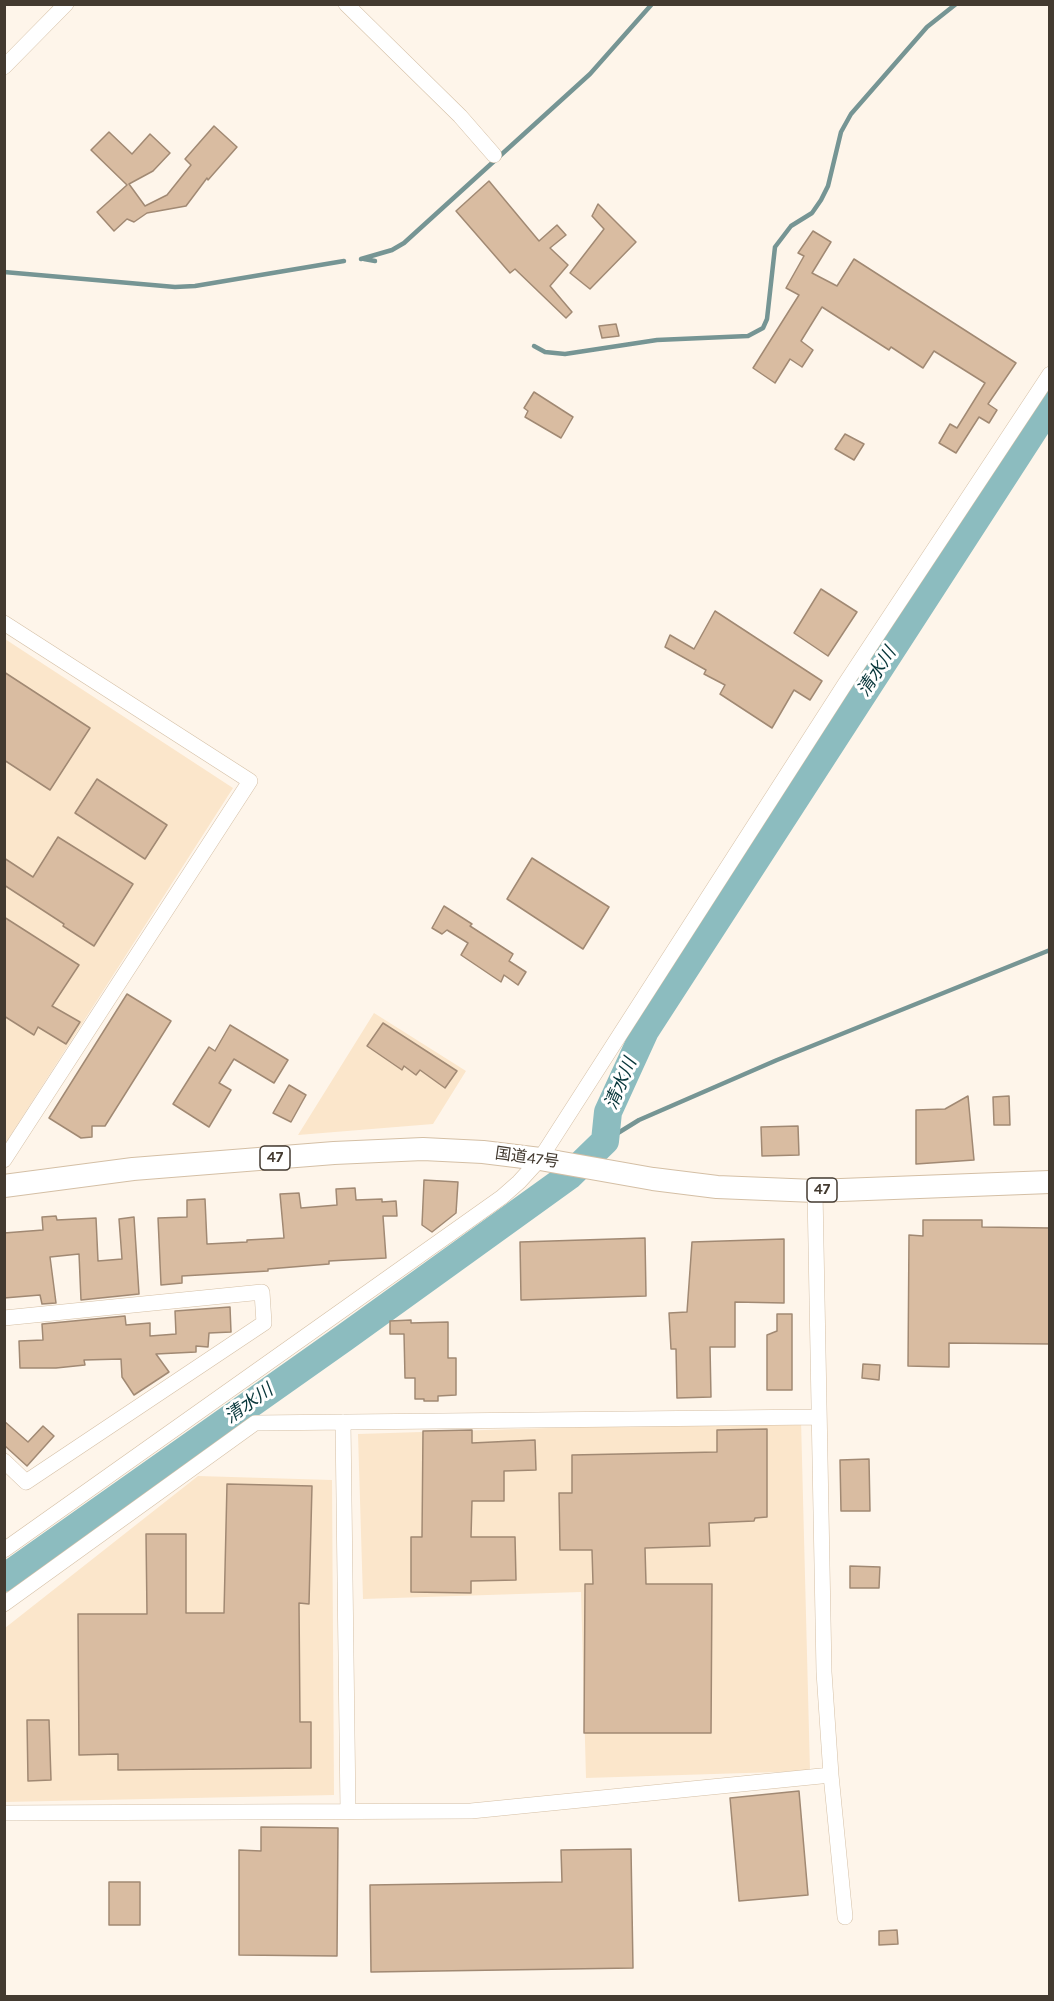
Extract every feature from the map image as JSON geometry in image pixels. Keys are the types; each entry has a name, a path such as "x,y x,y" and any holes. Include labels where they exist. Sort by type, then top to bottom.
{"highway":[{"name":"国道47号","path":"4,1186 133,1169 334,1153 423,1149 483,1152 543,1159 653,1179 717,1187 815,1191 1050,1182"}],"street":[{"path":"4,67 66,4"},
{"path":"346,4 460,116 494,155"},
{"path":"4,1550 502,1197 543,1159 832,704 1050,374"},
{"path":"4,622 250,781 4,1160"},
{"path":"815,1191 824,1672 831,1775 845,1917"},
{"path":"4,1318 262,1292 264,1323 27,1482 4,1461"},
{"path":"4,1604 255,1423 819,1417"},
{"path":"343,1422 348,1811"},
{"path":"4,1813 471,1811 831,1775"}],"shaded area":[{"path":"5,639 233,788 5,1144"},
{"path":"374,1013 466,1071 433,1124 298,1135"},
{"path":"801,1420 810,1771 586,1778 581,1592 363,1599 358,1434"},
{"path":"198,1476 332,1480 334,1795 5,1802 5,1628"}],"building":[{"path":"214,126 237,147 208,180 207,178 186,206 147,213 134,222 127,219 114,231 97,212 127,185 91,150 109,132 132,154 150,134 170,153 153,171 129,184 145,206 167,195 191,165 185,159"},
{"path":"489,181 539,241 557,225 566,235 550,248 568,265 550,286 572,312 566,318 515,269 510,273 456,211"},
{"path":"598,204 636,242 590,289 570,273 604,229 592,216"},
{"path":"813,231 831,242 812,273 837,286 854,259 1016,363 988,404 997,410 989,423 979,417 956,453 939,443 950,424 957,428 985,383 934,351 923,368 891,347 889,350 822,307 801,341 813,350 802,367 790,359 775,383 753,368 799,295 786,288 804,256 798,253"},
{"path":"616,324 619,336 602,338 599,326"},
{"path":"534,392 573,417 561,438 525,417 528,411 524,408"},
{"path":"845,434 864,444 854,460 835,449"},
{"path":"821,589 857,612 828,656 794,633"},
{"path":"715,611 822,681 810,700 794,690 772,728 720,694 725,685 704,674 706,670 665,647 670,635 694,649"},
{"path":"4,672 90,728 50,790 4,760"},
{"path":"97,779 167,825 145,859 75,813"},
{"path":"58,837 133,884 94,946 4,885 4,858 33,877"},
{"path":"532,858 609,907 583,949 507,899"},
{"path":"444,906 513,954 509,961 526,972 518,985 504,975 501,982 461,955 468,943 447,930 442,934 432,928"},
{"path":"4,917 79,965 52,1006 80,1022 66,1044 38,1027 34,1035 4,1016"},
{"path":"127,994 171,1021 105,1126 92,1126 92,1137 81,1138 49,1118"},
{"path":"383,1023 457,1071 445,1088 420,1070 416,1075 404,1066 402,1070 367,1046"},
{"path":"230,1025 288,1060 274,1083 234,1059 219,1083 231,1090 209,1127 173,1104 209,1047 215,1051"},
{"path":"289,1085 306,1095 291,1122 273,1113"},
{"path":"968,1096 974,1160 916,1164 916,1110 945,1109"},
{"path":"1009,1096 1010,1125 994,1125 993,1097"},
{"path":"798,1126 799,1155 762,1156 761,1127"},
{"path":"424,1180 458,1182 456,1213 432,1232 422,1225"},
{"path":"355,1188 356,1200 396,1201 397,1216 383,1216 386,1258 329,1261 329,1264 268,1269 268,1271 182,1276 182,1283 161,1285 158,1218 187,1217 187,1200 205,1199 207,1244 247,1242 247,1240 284,1238 280,1194 299,1193 301,1208 337,1205 336,1189"},
{"path":"56,1216 57,1220 96,1218 98,1261 122,1259 119,1219 134,1217 139,1294 81,1300 79,1254 50,1257 56,1303 42,1304 40,1295 4,1298 4,1233 43,1230 42,1217"},
{"path":"923,1220 982,1220 982,1227 1050,1228 1050,1344 949,1343 949,1367 908,1366 909,1235 923,1236"},
{"path":"645,1238 646,1296 521,1300 520,1242"},
{"path":"784,1239 784,1303 735,1302 735,1347 710,1347 711,1397 677,1398 676,1349 671,1349 669,1313 687,1312 692,1242"},
{"path":"230,1307 231,1332 209,1333 208,1347 196,1346 196,1352 156,1354 169,1372 134,1395 122,1377 121,1359 84,1360 85,1365 56,1368 20,1368 19,1341 43,1340 42,1324 125,1316 126,1325 150,1323 150,1336 176,1334 175,1311"},
{"path":"777,1314 792,1314 792,1390 767,1390 767,1335 777,1331"},
{"path":"411,1320 411,1323 448,1322 448,1358 456,1358 456,1395 438,1396 438,1401 415,1399 415,1378 405,1378 404,1334 390,1334 390,1321"},
{"path":"863,1364 880,1365 879,1380 862,1378"},
{"path":"4,1421 28,1442 43,1426 54,1436 27,1466 4,1445"},
{"path":"767,1429 767,1517 755,1518 754,1521 709,1523 710,1546 645,1548 646,1584 712,1584 711,1733 584,1733 585,1584 593,1584 592,1550 560,1550 559,1493 572,1493 572,1455 717,1452 717,1430"},
{"path":"472,1430 472,1443 535,1440 536,1470 504,1471 504,1501 472,1501 471,1537 515,1537 516,1580 471,1581 471,1593 411,1592 411,1537 422,1537 423,1431"},
{"path":"869,1459 870,1511 841,1511 840,1460"},
{"path":"227,1484 312,1486 309,1604 299,1603 300,1722 311,1722 311,1768 118,1770 118,1754 79,1755 78,1614 147,1614 146,1534 186,1534 186,1613 224,1613"},
{"path":"850,1566 880,1567 879,1588 850,1588"},
{"path":"27,1720 49,1720 51,1780 28,1781"},
{"path":"799,1791 808,1895 739,1901 730,1798"},
{"path":"261,1827 338,1828 337,1956 239,1955 239,1850 261,1851"},
{"path":"631,1849 633,1968 371,1972 370,1885 562,1882 561,1850"},
{"path":"109,1882 140,1882 140,1925 109,1925"},
{"path":"897,1930 898,1944 879,1945 879,1931"}],"waterway":[{"path":"361,259 392,250 404,243 590,74 652,4"},
{"path":"534,346 545,352 565,354 657,340 748,336 763,328 767,319 775,247 791,226 812,213 821,200 828,186 841,132 851,114 927,27 956,4"},
{"path":"364,259 375,261"},
{"path":"4,272 175,287 195,286 344,261"},
{"name":"清水川","path":"4,1578 569,1176 605,1141 608,1112 645,1031 1050,405"},
{"path":"605,1141 639,1120 777,1060 1050,950"}]}
